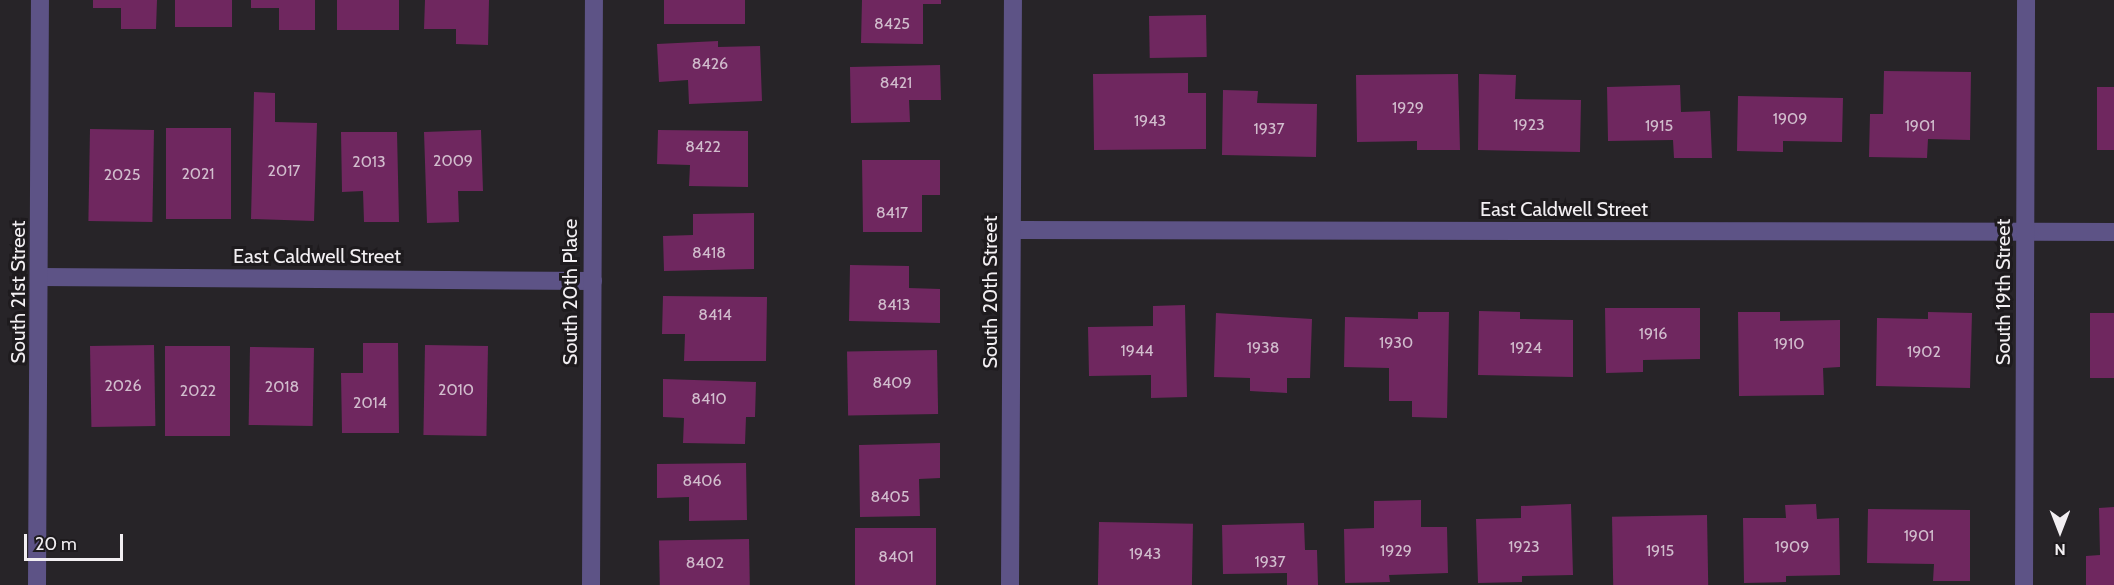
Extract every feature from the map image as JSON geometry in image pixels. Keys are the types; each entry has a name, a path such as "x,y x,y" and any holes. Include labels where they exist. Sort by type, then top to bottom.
{"street":[{"name":"South 21st Street","path":"37,585 41,277 40,0"},
{"name":"South 20th Place","path":"591,585 594,0"},
{"name":"South 20th Street","path":"1010,585 1013,0"},
{"name":"South 19th Street","path":"2024,585 2026,0"},
{"name":"East Caldwell Street","path":"1013,230 2114,232"},
{"name":"East Caldwell Street","path":"41,277 592,281"}],"building":[{"path":"93,0 157,0 156,29 121,29 121,8 93,8"},
{"path":"175,0 232,0 232,27 175,27"},
{"path":"251,0 315,0 315,30 279,30 279,8 251,8"},
{"path":"337,0 399,0 399,30 337,30"},
{"path":"425,0 489,0 488,45 456,44 456,29 424,29"},
{"path":"664,0 745,0 745,24 664,24"},
{"path":"862,0 941,0 941,4 923,4 923,44 861,43"},
{"path":"1206,15 1207,57 1150,58 1149,16"},
{"path":"718,41 718,47 760,46 762,101 689,104 688,80 659,82 657,44"},
{"path":"940,65 941,100 909,100 910,122 851,123 850,67"},
{"path":"1884,71 1971,72 1970,140 1928,139 1927,158 1869,157 1870,114 1883,114"},
{"path":"1188,73 1188,93 1206,93 1206,149 1094,150 1093,74"},
{"path":"1458,74 1460,150 1417,150 1417,141 1357,142 1356,75"},
{"path":"1479,74 1516,75 1515,99 1581,100 1580,152 1478,150"},
{"path":"1680,85 1681,112 1710,111 1712,158 1674,158 1673,140 1608,141 1607,87"},
{"path":"2097,87 2114,87 2114,150 2097,150"},
{"path":"1223,90 1258,91 1257,103 1317,104 1316,157 1222,155"},
{"path":"254,92 275,93 275,122 317,123 314,221 251,219"},
{"path":"1738,96 1843,98 1842,142 1783,141 1783,152 1737,151"},
{"path":"166,128 231,128 231,219 166,219"},
{"path":"90,129 154,130 152,222 88,221"},
{"path":"481,130 483,191 458,191 459,222 427,223 424,132"},
{"path":"658,130 748,131 748,187 689,186 690,165 657,164"},
{"path":"341,132 397,132 399,222 364,222 363,191 342,192"},
{"path":"862,160 940,160 940,195 922,195 922,232 863,232"},
{"path":"754,213 754,269 664,271 663,236 693,235 693,214"},
{"path":"850,265 909,266 909,288 940,289 940,323 849,321"},
{"path":"663,296 767,297 766,361 684,361 685,334 662,334"},
{"path":"1185,305 1187,397 1151,398 1151,375 1089,376 1088,327 1153,326 1153,306"},
{"path":"1605,308 1700,308 1700,359 1643,360 1643,372 1606,373"},
{"path":"1479,311 1520,312 1520,319 1573,320 1573,377 1478,375"},
{"path":"1418,312 1449,312 1447,418 1412,417 1412,401 1389,401 1389,368 1344,367 1345,317 1418,319"},
{"path":"1738,312 1780,312 1780,321 1840,320 1840,367 1823,368 1824,395 1739,396"},
{"path":"1928,312 1972,313 1970,388 1876,386 1877,318 1928,319"},
{"path":"1216,313 1312,319 1310,378 1287,378 1287,393 1250,391 1250,378 1214,377"},
{"path":"2090,313 2114,313 2114,378 2090,378"},
{"path":"363,343 398,343 399,433 342,433 341,373 363,373"},
{"path":"154,345 155,426 91,427 90,346"},
{"path":"425,345 488,346 486,436 423,435"},
{"path":"165,346 230,346 230,436 165,436"},
{"path":"250,347 314,348 313,426 249,425"},
{"path":"937,350 938,414 848,416 847,352"},
{"path":"663,379 756,382 755,417 746,417 745,444 683,443 684,418 663,417"},
{"path":"940,443 940,478 919,479 920,516 860,517 859,445"},
{"path":"746,463 747,520 689,521 689,497 657,498 657,464"},
{"path":"1421,500 1421,527 1447,527 1448,573 1389,575 1390,582 1345,583 1344,529 1374,528 1374,501"},
{"path":"1571,504 1573,575 1522,576 1522,582 1478,583 1476,519 1521,518 1521,506"},
{"path":"1816,504 1817,519 1839,518 1840,575 1786,576 1786,582 1744,583 1743,518 1786,518 1785,505"},
{"path":"2114,507 2114,585 2086,585 2086,556 2100,555 2099,508"},
{"path":"1868,509 1970,510 1970,581 1933,581 1934,564 1867,563"},
{"path":"1707,515 1708,585 1613,585 1612,517"},
{"path":"1099,522 1193,524 1192,585 1098,585"},
{"path":"1304,523 1305,550 1317,550 1318,585 1287,585 1287,573 1223,574 1222,525"},
{"path":"855,528 936,528 936,585 855,585"},
{"path":"749,539 750,585 660,585 659,541"}]}
